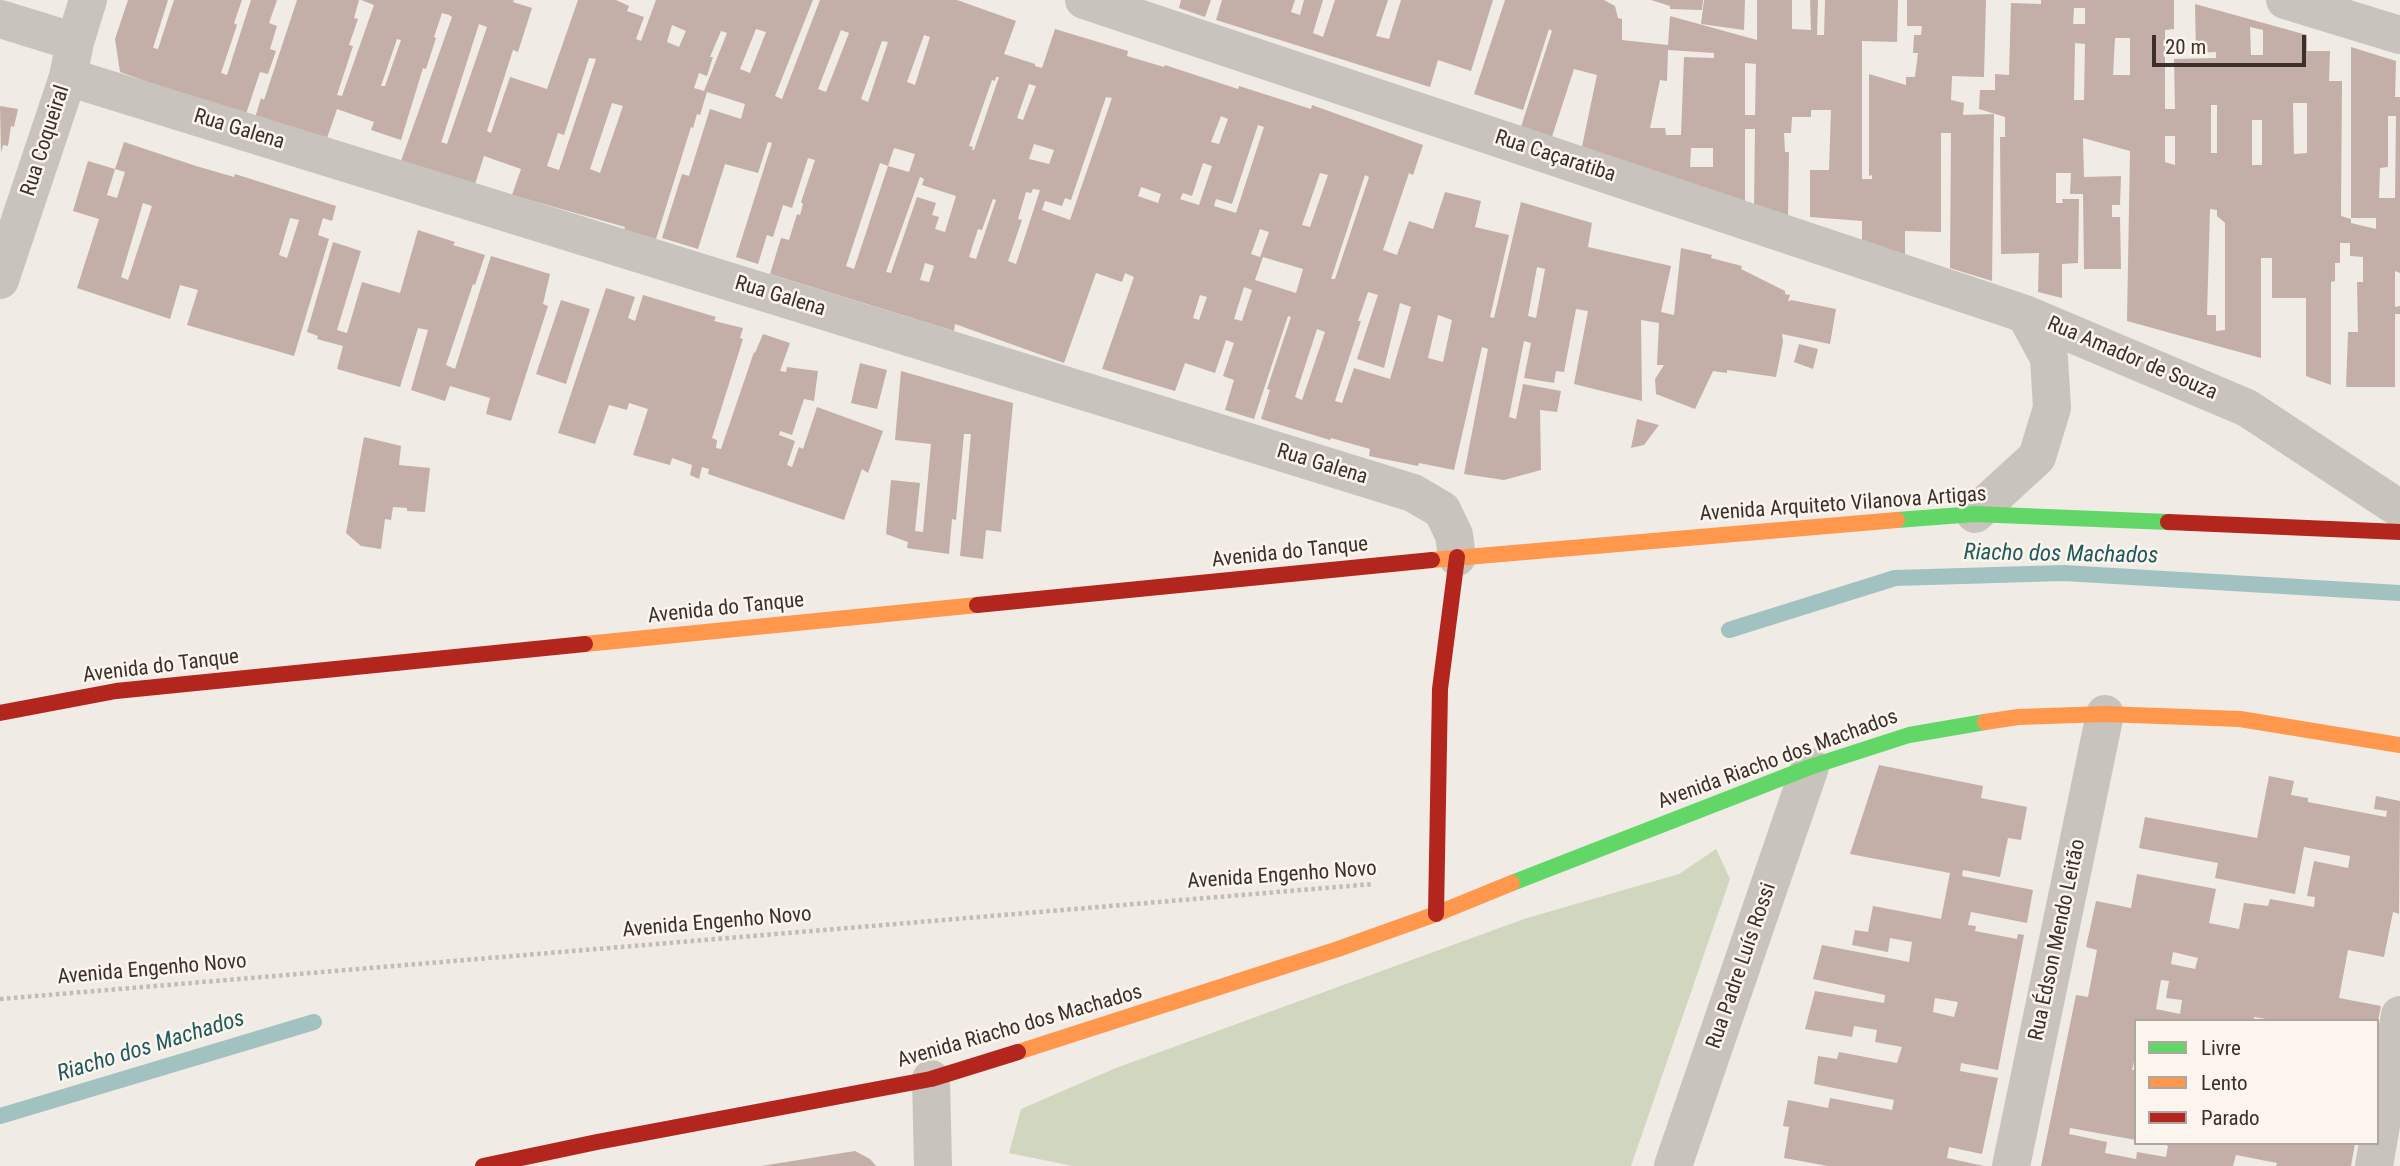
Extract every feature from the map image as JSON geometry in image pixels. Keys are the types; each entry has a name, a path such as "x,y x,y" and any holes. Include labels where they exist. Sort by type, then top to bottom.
{"main road":[{"name":"Avenida Arquiteto Vilanova Artigas","path":"1457,557 1975,514 2400,532"},
{"name":"Avenida do Tanque","path":"0,713 116,691 1457,557"},
{"path":"1436,914 1440,689 1457,557"},
{"name":"Avenida Riacho dos Machados","path":"483,1166 931,1079 1141,1014 1436,914 1567,860 1810,767 1909,735 2018,717 2105,714 2240,719 2400,745"}],"street":[{"name":"Rua Coqueiral","path":"0,281 88,0"},
{"name":"Rua Caçaratiba","path":"1084,0 2025,314"},
{"path":"2284,0 2400,34"},
{"name":"Rua Galena","path":"0,19 71,59 1413,493 1442,510 1454,535 1457,557"},
{"name":"Rua Amador de Souza","path":"2025,314 2248,408 2400,509"},
{"name":"Rua Amador de Souza","path":"1975,514 2037,457 2052,408 2049,358 2025,314"},
{"name":"Rua Édson Mendo Leitão","path":"2011,1166 2105,714"},
{"name":"Rua Padre Luís Rossi","path":"1674,1166 1810,767"},
{"path":"2379,1137 2400,1015"},
{"path":"931,1079 933,1166"},
{"path":"2374,1166 2378,1145"}],"path":[{"name":"Avenida Engenho Novo","path":"0,999 1362,885 1436,882"}],"green space":[{"path":"1716,849 1730,879 1631,1166 1073,1166 1009,1153 1021,1109 1116,1068 1524,919 1679,874"}],"building":[{"path":"128,0 168,0 153,48 158,49 174,0 242,0 234,23 237,25 221,73 227,75 251,0 277,0 269,23 277,26 270,49 276,51 268,74 260,72 246,114 217,107 120,72 115,39"},
{"path":"297,0 359,0 354,18 358,19 349,45 353,46 337,95 342,96 374,5 361,0 514,0 513,2 532,8 518,52 513,50 487,131 491,133 510,77 547,89 578,0 616,0 629,6 627,11 644,17 636,39 641,41 656,0 813,0 775,96 782,99 820,0 957,0 1016,21 1004,54 1035,66 1042,68 1055,29 1128,51 1127,56 1164,67 1165,65 1238,89 1239,86 1311,109 1312,105 1423,145 1413,175 1409,173 1383,250 1397,255 1409,221 1433,229 1445,192 1481,201 1475,227 1509,235 1490,317 1494,318 1521,202 1592,223 1588,247 1671,266 1661,312 1674,315 1681,248 1742,266 1741,269 1785,291 1785,294 1790,295 1788,302 1791,300 1836,309 1830,344 1782,334 1776,377 1727,370 1727,373 1713,371 1695,409 1656,394 1655,379 1664,365 1657,365 1659,323 1641,320 1642,401 1574,384 1588,311 1576,309 1564,372 1556,371 1554,383 1524,378 1531,343 1524,341 1509,417 1516,419 1523,384 1561,391 1557,412 1540,410 1541,470 1504,480 1464,474 1488,349 1482,347 1454,470 1419,463 1418,466 1369,456 1370,449 1261,419 1270,390 1267,389 1291,317 1288,316 1254,419 1225,410 1234,380 1223,376 1234,343 1226,340 1215,373 1185,363 1175,391 1102,369 1134,277 1125,273 1122,282 1096,273 1064,363 955,324 954,331 770,274 781,238 789,240 797,214 800,215 803,204 801,202 815,160 808,158 792,208 783,205 773,237 767,235 758,264 736,257 772,143 768,142 758,173 725,164 698,249 662,238 682,174 689,176 710,109 741,119 745,104 707,92 700,115 697,114 693,128 691,127 656,239 624,230 625,227 512,195 521,169 484,156 475,184 401,161 452,17 449,15 442,13 401,140 371,130 374,122 337,109 325,144 254,121 261,98 264,100","holes":["479,24 487,27 447,144 441,142","672,25 686,31 679,47 667,42","756,29 766,32 750,73 740,69","841,30 849,33 826,92 818,89","721,31 727,33 704,91 694,88 699,73 707,76 713,57 710,57","924,35 930,37 915,85 907,82","397,39 401,40 385,86 381,86","882,41 888,42 868,102 861,99","589,58 596,59 559,170 547,166 558,133 564,135","996,77 999,77 974,150 969,146 992,80 995,81","1029,84 1036,86 1023,120 1017,118","1106,97 1112,98 1070,220 1042,210 1045,201 1062,206 1065,198 1071,200","612,103 623,106 600,173 590,169","1221,116 1228,119 1219,144 1211,142","1258,125 1264,127 1236,213 1214,206 1216,199 1232,204","1034,144 1054,150 1049,164 1029,159","894,148 915,154 909,172 888,166","880,163 888,166 854,269 846,266","1203,163 1212,166 1199,205 1180,199 1183,193 1192,196","1320,173 1328,175 1310,227 1302,225","1365,175 1369,177 1335,279 1331,279","920,177 924,179 922,185 956,196 945,232 935,229 939,217 932,215 936,203 917,197 891,273 886,272","1141,187 1161,194 1158,203 1138,196","1040,190 1016,264 1008,261 1022,220 1018,219 1026,192","993,199 996,200 976,259 969,257 978,229 982,230","1260,229 1269,232 1260,257 1251,254","1263,257 1303,269 1296,293 1255,280","925,263 934,266 929,282 920,280","1537,267 1545,269 1536,318 1528,316","1244,287 1252,290 1242,321 1234,319","1368,292 1378,295 1357,359 1384,368 1400,303 1411,307 1390,379 1354,368 1342,403 1335,401","1200,295 1207,297 1199,320 1193,318","1438,315 1452,320 1443,362 1428,358","1317,329 1325,332 1302,400 1295,397"]},
{"path":"1181,0 1211,0 1205,17 1179,8"},
{"path":"1222,0 1295,0 1291,12 1300,15 1304,0 1323,0 1313,33 1323,37 1335,0 1388,0 1376,36 1389,39 1401,0 1493,0 1471,71 1438,60 1430,87 1216,20"},
{"path":"1505,0 1604,0 1615,6 1618,18 1622,19 1622,40 1668,45 1670,16 1757,40 1757,0 1792,0 1792,29 1811,30 1810,0 1818,0 1817,35 1824,35 1825,0 1898,0 1897,42 1862,41 1862,179 1872,179 1872,175 1869,176 1869,74 1906,85 1906,77 1915,77 1918,53 1913,53 1914,35 1921,35 1922,26 1907,26 1907,0 1986,0 1984,77 1952,76 1951,100 1964,103 1963,115 1994,114 1992,281 1950,268 1951,133 1941,133 1941,232 1905,231 1905,255 1862,240 1862,221 1810,217 1810,170 1829,170 1831,110 1811,110 1811,117 1792,117 1791,133 1784,133 1785,152 1789,152 1788,218 1754,206 1755,129 1745,129 1745,204 1580,156 1597,75 1574,69 1549,146 1518,136 1552,31 1549,29 1523,110 1474,94","holes":["1668,50 1714,53 1714,58 1684,57 1681,135 1666,135 1665,128 1650,128 1660,80 1667,81","1745,63 1756,64 1755,115 1745,115","1691,148 1713,148 1713,167 1690,167"]},
{"path":"1651,0 1703,0 1702,10 1670,9 1670,6"},
{"path":"1704,0 1745,0 1744,30 1701,24"},
{"path":"2041,0 2174,0 2174,29 2165,30 2165,109 2175,109 2174,59 2216,58 2216,52 2196,53 2195,4 2307,35 2307,51 2330,51 2329,81 2342,81 2341,216 2351,219 2351,223 2376,229 2376,218 2351,218 2351,47 2396,61 2395,97 2400,97 2400,273 2395,271 2395,307 2400,306 2400,314 2395,314 2395,387 2346,387 2348,332 2358,332 2357,282 2363,282 2363,257 2350,256 2350,243 2340,243 2340,263 2335,263 2335,281 2331,282 2331,385 2306,376 2306,298 2272,298 2272,258 2261,258 2261,358 2127,321 2130,151 2083,138 2084,177 2121,176 2120,205 2112,205 2112,217 2120,217 2121,269 2084,269 2083,194 2070,194 2071,173 2056,173 2056,203 2063,203 2062,199 2079,199 2078,263 2062,264 2062,298 2038,292 2039,253 2001,254 2000,137 2005,137 2005,117 1979,109 1980,90 1995,90 1995,74 2009,75 2011,3 2041,4","holes":["2074,8 2085,8 2085,24 2073,24","2250,27 2263,30 2263,55 2251,55","2115,38 2130,38 2130,75 2113,75","2075,43 2085,44 2084,100 2074,100","2293,103 2307,103 2307,153 2294,154","2211,105 2217,105 2217,153 2211,153","2388,116 2396,116 2395,198 2379,198 2380,168 2388,167","2252,120 2262,120 2262,165 2252,165","2165,136 2175,136 2175,165 2165,162","2210,209 2217,210 2217,216 2225,223 2225,330 2216,331 2216,315 2207,315"]},
{"path":"0,106 18,109 14,127 11,126 8,146 3,145 1,153"},
{"path":"124,142 196,166 234,177 235,174 336,206 332,221 323,218 318,235 329,239 294,356 187,325 198,290 180,285 170,319 77,288 99,219 73,211 88,161 115,169","holes":["115,169 125,172 117,198 107,195","143,203 152,206 128,280 121,277","290,218 299,220 287,258 279,255"]},
{"path":"418,230 485,255 446,365 455,369 491,256 550,274 543,304 548,306 511,421 486,414 490,398 450,386 445,401 411,390 428,330 418,328 400,387 337,369 343,346 317,339 318,336 307,332 333,242 361,251 337,330 347,333 362,282 400,293"},
{"path":"606,288 635,297 628,318 635,321 643,295 716,317 714,321 743,328 740,338 743,339 712,438 717,440 716,448 721,449 754,352 763,334 790,343 780,371 786,372 787,367 818,371 814,401 804,399 792,435 780,431 779,435 795,441 787,465 792,467 799,447 803,449 817,407 883,431 868,473 862,469 844,520 708,474 709,469 702,467 699,479 690,475 692,465 672,458 670,465 633,455 648,409 629,403 627,410 609,405 595,444 558,433"},
{"path":"561,300 590,309 566,384 536,374"},
{"path":"1799,344 1818,349 1813,369 1794,362"},
{"path":"860,363 887,370 877,409 851,403"},
{"path":"901,371 1013,403 1001,532 986,530 983,559 960,556 971,434 964,434 956,520 952,519 949,554 907,548 908,542 886,534 891,480 920,483 915,531 923,532 931,444 895,440"},
{"path":"1637,419 1659,425 1644,445 1631,448"},
{"path":"364,437 401,446 399,465 430,468 425,512 393,507 391,520 385,519 381,549 361,546 346,533"},
{"path":"1879,765 1983,786 1981,798 2027,807 2021,840 2008,838 2000,877 1963,870 1962,876 2033,890 2027,923 1971,912 1968,925 1976,926 1975,931 2017,939 2018,934 2024,935 1998,1070 1961,1063 1960,1071 1998,1078 1982,1154 1949,1147 1947,1158 1984,1166 1828,1166 1784,1158 1789,1127 1783,1126 1788,1100 1828,1108 1830,1098 1892,1110 1894,1100 1814,1084 1818,1056 1837,1059 1839,1052 1897,1063 1902,1047 1875,1042 1877,1030 1854,1026 1852,1037 1805,1029 1815,991 1884,1003 1885,995 1813,979 1822,945 1909,962 1912,942 1890,938 1888,952 1852,945 1855,930 1868,932 1873,906 1941,919 1950,873 1850,854","holes":["1935,998 1958,1002 1954,1017 1933,1012"]},
{"path":"2269,776 2294,781 2291,795 2308,798 2308,802 2386,817 2387,811 2374,809 2376,796 2400,801 2399,914 2393,912 2384,957 2348,950 2339,998 2381,1006 2378,1019 2134,1019 2134,1140 2070,1128 2069,1134 2107,1142 2105,1153 2136,1159 2137,1152 2166,1157 2168,1146 2166,1145 2355,1145 2351,1166 2276,1166 2277,1163 2236,1155 2233,1166 2041,1166 2076,995 2088,997 2097,950 2086,947 2096,901 2131,908 2137,874 2216,889 2209,923 2239,929 2244,903 2268,906 2270,899 2314,907 2315,897 2307,896 2314,861 2348,868 2350,856 2304,847 2295,894 2215,878 2218,863 2139,848 2145,817 2257,838","holes":["2173,952 2198,958 2195,969 2171,964","2161,980 2169,981 2166,998 2182,1000 2180,1014 2156,1009"]},
{"path":"855,1151 870,1159 876,1166 761,1166"}],"waterway":[{"name":"Riacho dos Machados","path":"1729,630 1895,578 2064,573 2400,593"},
{"name":"Riacho dos Machados","path":"0,1116 314,1022"}],"traffic: fast":[{"path":"1897,520 1975,514 2168,522"},
{"path":"1512,883 1810,767 1909,735 1985,722"}],"traffic: slow":[{"path":"1432,560 1897,520"},
{"path":"585,644 977,605"},
{"path":"1985,722 2018,717 2105,714 2240,719 2400,745"},
{"path":"1018,1052 1338,949 1512,883"}],"traffic: jam":[{"path":"2168,522 2400,532"},
{"path":"1436,914 1440,689 1457,557"},
{"path":"977,605 1432,560"},
{"path":"0,713 116,691 585,644"},
{"path":"483,1166 931,1079 1018,1052"}]}
